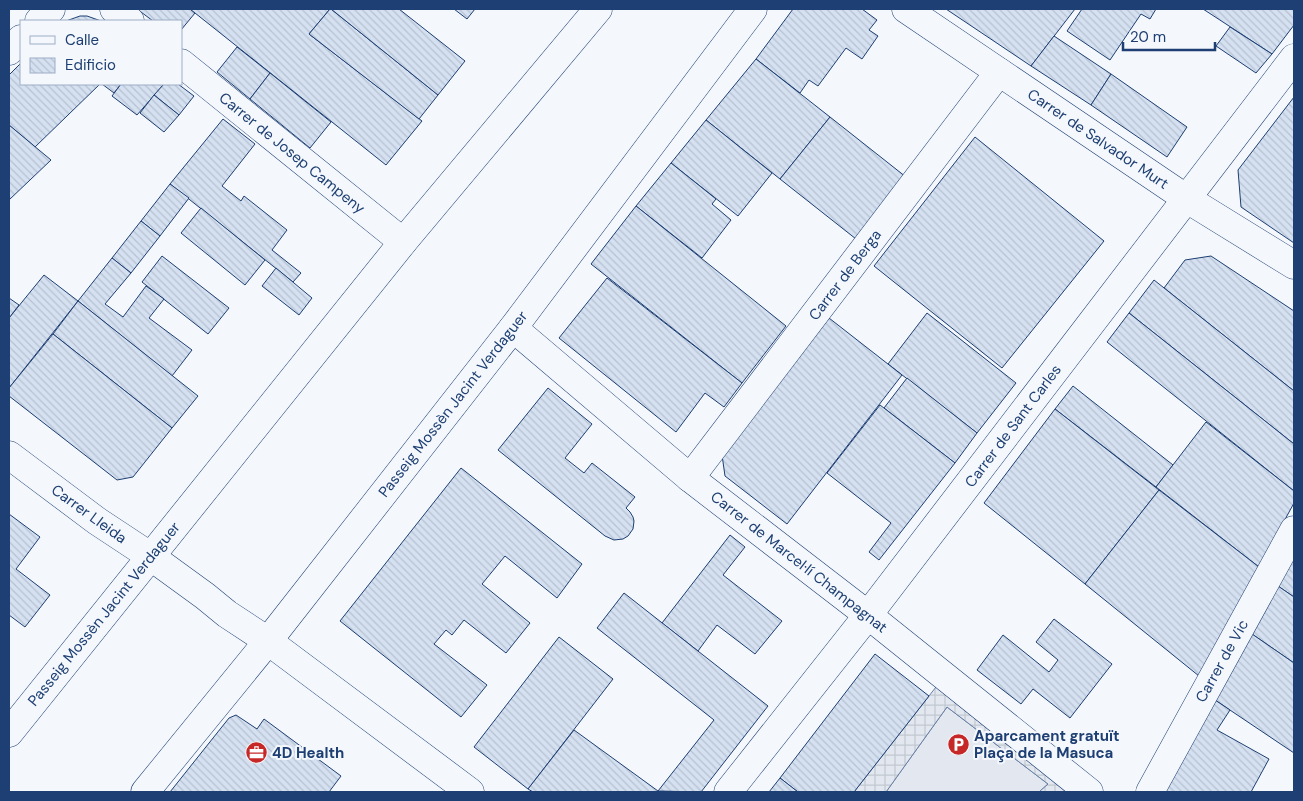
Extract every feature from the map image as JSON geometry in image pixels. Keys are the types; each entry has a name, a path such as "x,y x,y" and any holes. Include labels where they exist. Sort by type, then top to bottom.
{"street":[{"path":"40,20 51,9"},
{"path":"114,9 129,20"},
{"name":"Passeig Mossèn Jacint Verdaguer","path":"9,733 403,242 598,9"},
{"name":"Passeig Mossèn Jacint Verdaguer","path":"145,792 268,641 513,328 753,9"},
{"name":"Carrer de Salvador Murt","path":"906,9 1186,199 1294,265"},
{"path":"9,51 20,40"},
{"name":"Carrer de Sant Carles","path":"728,792 868,615 1294,58"},
{"name":"Carrer de Josep Campeny","path":"182,64 403,242"},
{"name":"Carrer de Berga","path":"690,478 998,72"},
{"name":"Carrer de Marcel·lí Champagnat","path":"513,328 690,478 868,615 1088,792"},
{"name":"Carrer Lleida","path":"9,455 98,521 206,596 227,614 268,641 470,792"},
{"name":"Carrer de Vic","path":"1150,792 1294,530"}],"shaded area":[{"path":"936,687 1066,792 1039,792 1048,784 947,707 886,792 854,792"},
{"name":"Aparcament gratuït Plaça de la Masuca","path":"947,707 1048,784 1039,792 886,792"}],"building":[{"path":"137,9 190,9 195,13 182,29 182,20 152,20"},
{"path":"190,9 330,9 309,34 422,121 386,165"},
{"path":"330,9 438,95 419,119 309,34"},
{"path":"331,9 399,9 465,61 438,95"},
{"path":"454,9 475,9 467,19"},
{"path":"793,9 862,9 877,20 869,30 878,36 862,59 846,48 818,86 809,80 800,93 756,59"},
{"path":"946,9 1075,9 1031,66"},
{"path":"1082,9 1156,9 1150,19 1141,14 1110,60 1067,31"},
{"path":"1203,9 1294,9 1294,25 1272,54"},
{"path":"80,16 87,16 98,20 69,20"},
{"path":"1230,27 1272,54 1256,73 1216,46"},
{"path":"1054,36 1111,74 1091,105 1031,66"},
{"path":"237,47 270,73 250,99 217,72"},
{"path":"756,59 830,117 780,179 706,120"},
{"path":"20,64 20,85 99,85 35,147 9,125 9,75"},
{"path":"270,73 331,122 310,148 250,99"},
{"path":"1111,74 1187,127 1167,157 1091,105"},
{"path":"103,85 120,85 114,93"},
{"path":"120,85 163,85 137,115 112,96"},
{"path":"163,85 179,85 194,96 179,115 154,95"},
{"path":"154,95 179,115 164,132 140,113"},
{"path":"1294,97 1294,243 1241,207 1238,170"},
{"path":"830,117 906,177 856,239 780,179"},
{"path":"223,119 255,144 222,186 241,201 244,196 287,230 272,250 301,273 293,282 170,184"},
{"path":"706,120 772,173 738,216 671,163"},
{"path":"9,125 51,160 9,200"},
{"path":"975,137 1104,241 1002,368 874,266"},
{"path":"671,163 716,199 712,204 731,220 702,258 636,206"},
{"path":"170,184 189,198 160,236 141,221"},
{"path":"636,206 786,326 742,383 591,264"},
{"path":"201,208 265,260 245,285 181,233"},
{"path":"141,221 160,236 131,273 112,258"},
{"path":"162,256 229,308 208,334 142,282"},
{"path":"1211,256 1294,311 1294,391 1164,288 1185,260"},
{"path":"112,258 131,273 105,304 123,317 146,286 164,299 149,318 192,350 172,376 78,301"},
{"path":"276,268 312,298 299,315 262,286"},
{"path":"44,275 78,301 9,388 9,318"},
{"path":"607,278 742,383 724,407 705,393 676,432 559,338"},
{"path":"1154,280 1294,391 1294,444 1129,313"},
{"path":"9,298 19,305 9,318"},
{"path":"78,301 198,396 172,428 53,334"},
{"path":"927,313 1016,383 977,433 888,364"},
{"path":"1129,313 1294,444 1294,491 1107,342"},
{"path":"829,318 902,375 787,524 725,476 722,455"},
{"path":"53,334 172,428 133,477 117,480 9,396 9,388"},
{"path":"907,378 977,433 955,463 884,408"},
{"path":"1073,386 1173,465 1156,487 1055,409"},
{"path":"548,388 592,424 565,458 584,473 592,463 635,497 626,508 633,517 633,529 623,539 614,540 605,536 498,450"},
{"path":"880,405 955,463 879,560 869,552 891,523 827,473"},
{"path":"1055,409 1159,490 1085,584 984,503"},
{"path":"1206,422 1294,491 1294,503 1259,567 1156,487"},
{"path":"461,468 582,564 557,598 505,556 482,584 530,623 506,653 464,620 452,635 446,630 434,644 487,685 461,717 340,621"},
{"path":"1159,490 1259,567 1199,676 1085,584"},
{"path":"9,514 40,537 16,569 50,595 25,627 9,615"},
{"path":"730,535 745,547 723,575 782,621 755,654 717,625 698,651 662,623"},
{"path":"1294,556 1294,597 1278,586"},
{"path":"1278,586 1294,597 1294,663 1252,634"},
{"path":"624,593 768,706 701,792 658,791 714,720 597,628"},
{"path":"1054,619 1112,664 1070,718 1033,689 1021,704 977,670 1003,635 1049,672 1058,660 1036,642"},
{"path":"1252,634 1294,663 1294,753 1215,700"},
{"path":"559,637 613,679 528,789 474,747"},
{"path":"875,654 929,696 854,792 798,792 780,778"},
{"path":"1215,700 1230,710 1217,730 1269,759 1251,792 1164,792"},
{"name":"4D Health","path":"236,715 257,729 264,719 341,776 329,792 170,792 229,718"},
{"path":"574,730 659,792 533,792 528,789"},
{"path":"780,778 798,792 769,792"}],"place":[{"name":"Aparcament gratuït Plaça de la Masuca","path":"958,745"},
{"name":"4D Health","path":"256,753"}]}
